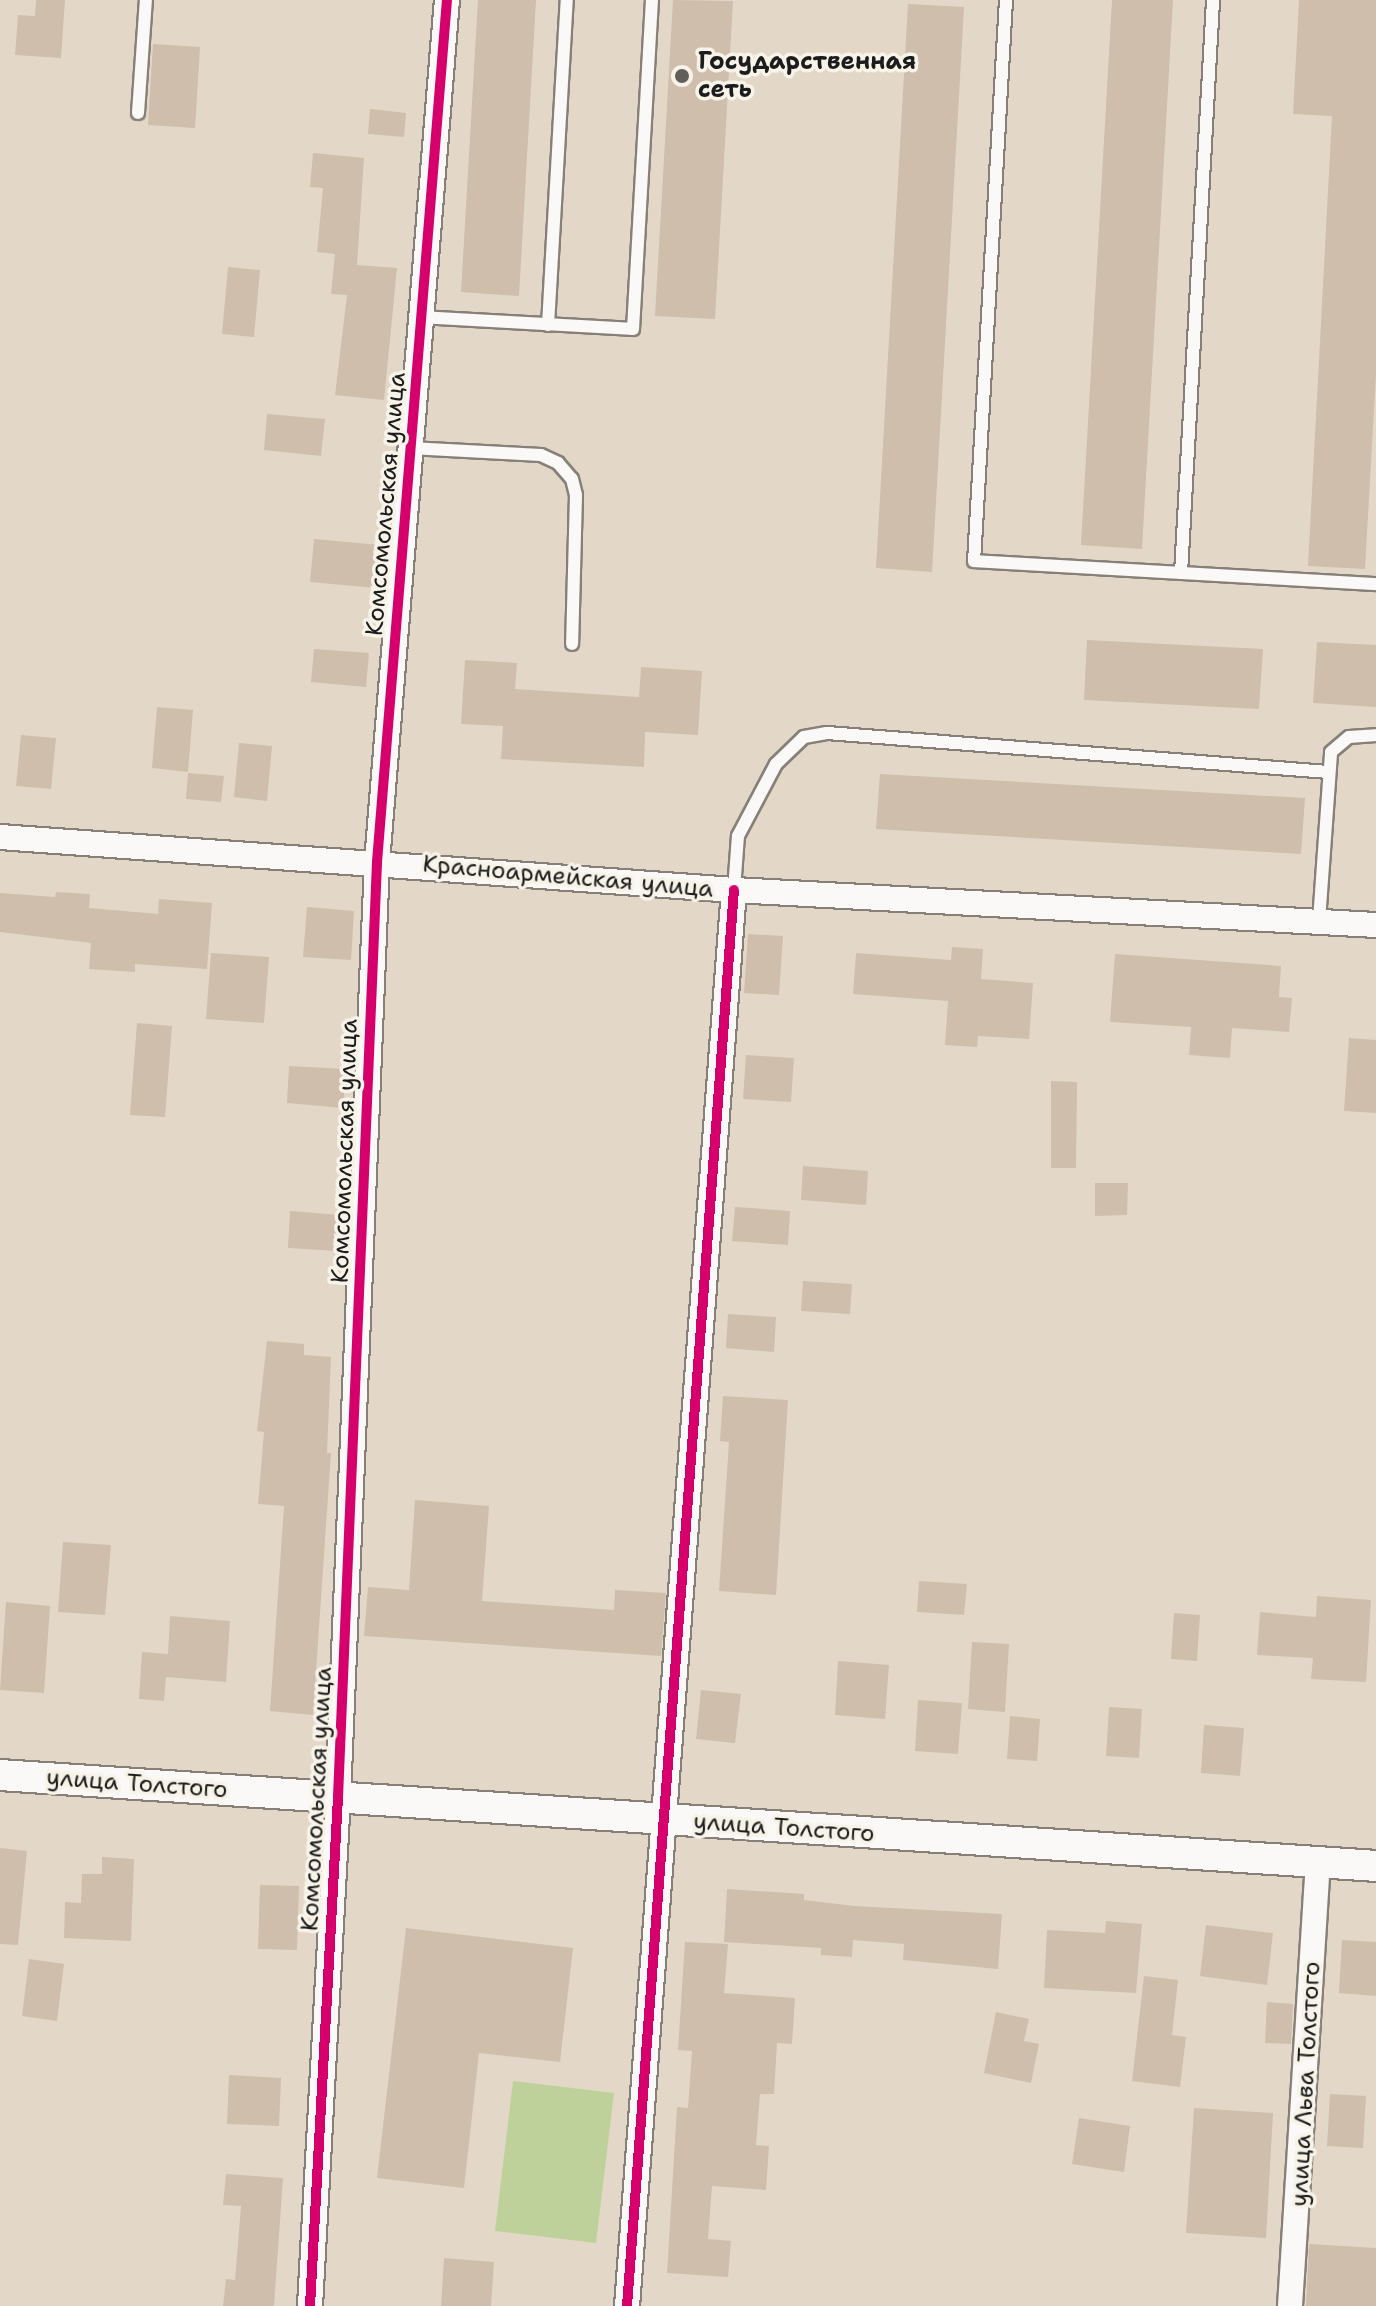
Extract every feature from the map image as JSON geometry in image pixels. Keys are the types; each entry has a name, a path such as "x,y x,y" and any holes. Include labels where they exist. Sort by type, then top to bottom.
{"street":[{"name":"Комсомольская улица","path":"310,2306 338,1797 377,862 447,0"},
{"name":"Красноармейская улица","path":"0,837 734,890 1376,925"},
{"path":"627,2306 734,890"},
{"name":"улица Толстого","path":"0,1775 1376,1866"},
{"name":"улица Льва Толстого","path":"1290,2306 1318,1862"}],"lane":[{"path":"138,113 146,0"},
{"path":"548,325 567,0"},
{"path":"421,317 633,329 652,0"},
{"path":"1006,0 974,561 1376,584"},
{"path":"1181,573 1213,0"},
{"path":"410,448 541,455 558,463 572,479 576,495 572,644"},
{"path":"734,890 738,836 776,764 804,737 827,733 1328,772"},
{"path":"1319,921 1328,772 1339,743 1376,735"}],"green space":[{"path":"513,2081 614,2093 596,2243 495,2231"}],"building":[{"path":"36,0 65,0 61,58 15,55 18,15 35,16"},
{"path":"478,0 536,0 519,296 461,292"},
{"path":"673,0 733,1 715,319 655,316"},
{"path":"1112,0 1173,0 1142,549 1081,545"},
{"path":"1299,0 1376,0 1376,374 1365,569 1308,566 1332,116 1293,114"},
{"path":"908,4 964,7 932,572 876,568"},
{"path":"153,44 200,47 195,128 148,125"},
{"path":"370,109 406,113 404,137 368,134"},
{"path":"313,153 364,158 357,265 397,268 384,400 335,395 347,295 331,294 335,254 317,252 323,188 310,187"},
{"path":"228,267 260,270 254,337 222,334"},
{"path":"267,414 325,419 321,456 264,450"},
{"path":"314,539 380,545 376,588 310,582"},
{"path":"1087,640 1263,649 1259,709 1084,700"},
{"path":"1317,642 1376,645 1376,707 1313,703"},
{"path":"314,649 369,653 366,687 311,682"},
{"path":"465,660 517,663 515,689 639,697 641,667 702,671 698,735 645,732 644,767 501,759 503,726 461,724"},
{"path":"157,707 193,710 188,772 152,768"},
{"path":"21,735 56,738 51,789 16,786"},
{"path":"239,743 272,746 267,801 234,797"},
{"path":"188,773 224,776 221,802 186,799"},
{"path":"880,774 1305,798 1301,854 876,829"},
{"path":"56,892 90,894 89,908 158,914 159,899 212,903 207,969 135,964 135,972 89,969 91,943 0,932 0,893 55,897"},
{"path":"307,907 354,911 351,960 303,957"},
{"path":"748,934 783,936 779,995 744,993"},
{"path":"952,947 983,949 981,979 1033,983 1029,1039 978,1036 977,1047 945,1045 948,1001 853,994 856,953 951,960"},
{"path":"211,953 269,957 264,1023 206,1019"},
{"path":"1115,954 1281,966 1279,997 1292,998 1289,1032 1232,1028 1230,1058 1189,1055 1191,1027 1110,1022"},
{"path":"137,1023 172,1026 165,1117 130,1115"},
{"path":"1349,1038 1376,1040 1376,1113 1344,1111"},
{"path":"746,1055 794,1058 791,1102 743,1099"},
{"path":"289,1066 346,1069 343,1108 287,1103"},
{"path":"1051,1081 1077,1082 1076,1168 1051,1168"},
{"path":"803,1166 868,1171 866,1205 801,1200"},
{"path":"1095,1183 1128,1183 1127,1215 1095,1216"},
{"path":"735,1207 790,1211 788,1245 732,1241"},
{"path":"290,1211 340,1215 337,1251 288,1248"},
{"path":"803,1281 852,1284 850,1314 801,1311"},
{"path":"728,1314 776,1317 774,1352 726,1348"},
{"path":"267,1341 304,1344 304,1355 331,1357 327,1453 331,1453 313,1715 270,1711 284,1506 258,1504 264,1432 257,1431"},
{"path":"723,1396 788,1400 776,1595 719,1591 729,1442 720,1441"},
{"path":"415,1500 489,1506 482,1601 614,1610 615,1590 666,1593 661,1656 364,1636 368,1587 409,1590"},
{"path":"63,1542 111,1545 105,1615 58,1612"},
{"path":"919,1581 967,1584 964,1615 917,1612"},
{"path":"1317,1596 1371,1600 1366,1682 1311,1679 1313,1658 1257,1655 1260,1612 1316,1617"},
{"path":"6,1602 50,1606 44,1693 0,1690"},
{"path":"1174,1613 1200,1615 1197,1661 1171,1659"},
{"path":"170,1616 230,1621 226,1682 166,1677 164,1701 139,1699 142,1652 168,1654"},
{"path":"972,1642 1009,1644 1005,1712 968,1709"},
{"path":"838,1661 889,1665 885,1719 835,1715"},
{"path":"701,1690 741,1694 735,1743 696,1739"},
{"path":"918,1700 962,1703 958,1754 915,1751"},
{"path":"1109,1707 1142,1709 1139,1758 1106,1756"},
{"path":"1010,1716 1040,1719 1037,1761 1007,1759"},
{"path":"1204,1725 1244,1728 1240,1776 1201,1773"},
{"path":"0,1848 27,1851 18,1945 0,1944"},
{"path":"102,1857 134,1859 131,1941 64,1938 65,1902 81,1903 82,1874 102,1874"},
{"path":"260,1885 299,1886 297,1950 258,1949"},
{"path":"727,1889 804,1894 804,1900 855,1906 1002,1914 998,1969 903,1960 904,1944 853,1940 852,1957 821,1955 821,1948 724,1942"},
{"path":"1106,1921 1142,1924 1136,1993 1044,1988 1047,1930 1105,1933"},
{"path":"1206,1925 1273,1933 1267,1985 1200,1976"},
{"path":"406,1928 573,1948 560,2062 479,2053 464,2188 377,2178"},
{"path":"1342,1940 1376,1942 1376,1996 1339,1993"},
{"path":"685,1942 728,1944 724,1993 795,1998 792,2044 777,2043 774,2094 760,2094 756,2145 769,2146 766,2190 712,2186 708,2239 731,2241 728,2277 667,2273 677,2107 688,2108 692,2051 678,2050"},
{"path":"29,1959 64,1964 57,2021 22,2016"},
{"path":"1144,1976 1178,1980 1172,2035 1186,2037 1180,2087 1132,2081"},
{"path":"1267,2002 1293,2004 1291,2044 1265,2043"},
{"path":"996,2012 1029,2019 1024,2041 1039,2044 1031,2083 984,2073"},
{"path":"229,2075 281,2078 279,2126 227,2124"},
{"path":"1330,2094 1366,2096 1363,2148 1327,2146"},
{"path":"1194,2108 1273,2113 1266,2238 1186,2233"},
{"path":"1079,2118 1130,2126 1124,2172 1072,2164"},
{"path":"226,2174 283,2178 274,2306 223,2306 226,2279 235,2280 241,2206 223,2205"},
{"path":"1309,2244 1376,2248 1376,2306 1306,2306"},
{"path":"444,2258 494,2262 491,2306 441,2306"}],"cycle path":[{"path":"310,2306 338,1797 377,862 447,0"},
{"path":"627,2306 734,890"}],"place":[{"name":"Государственная сеть","path":"682,76"}]}
